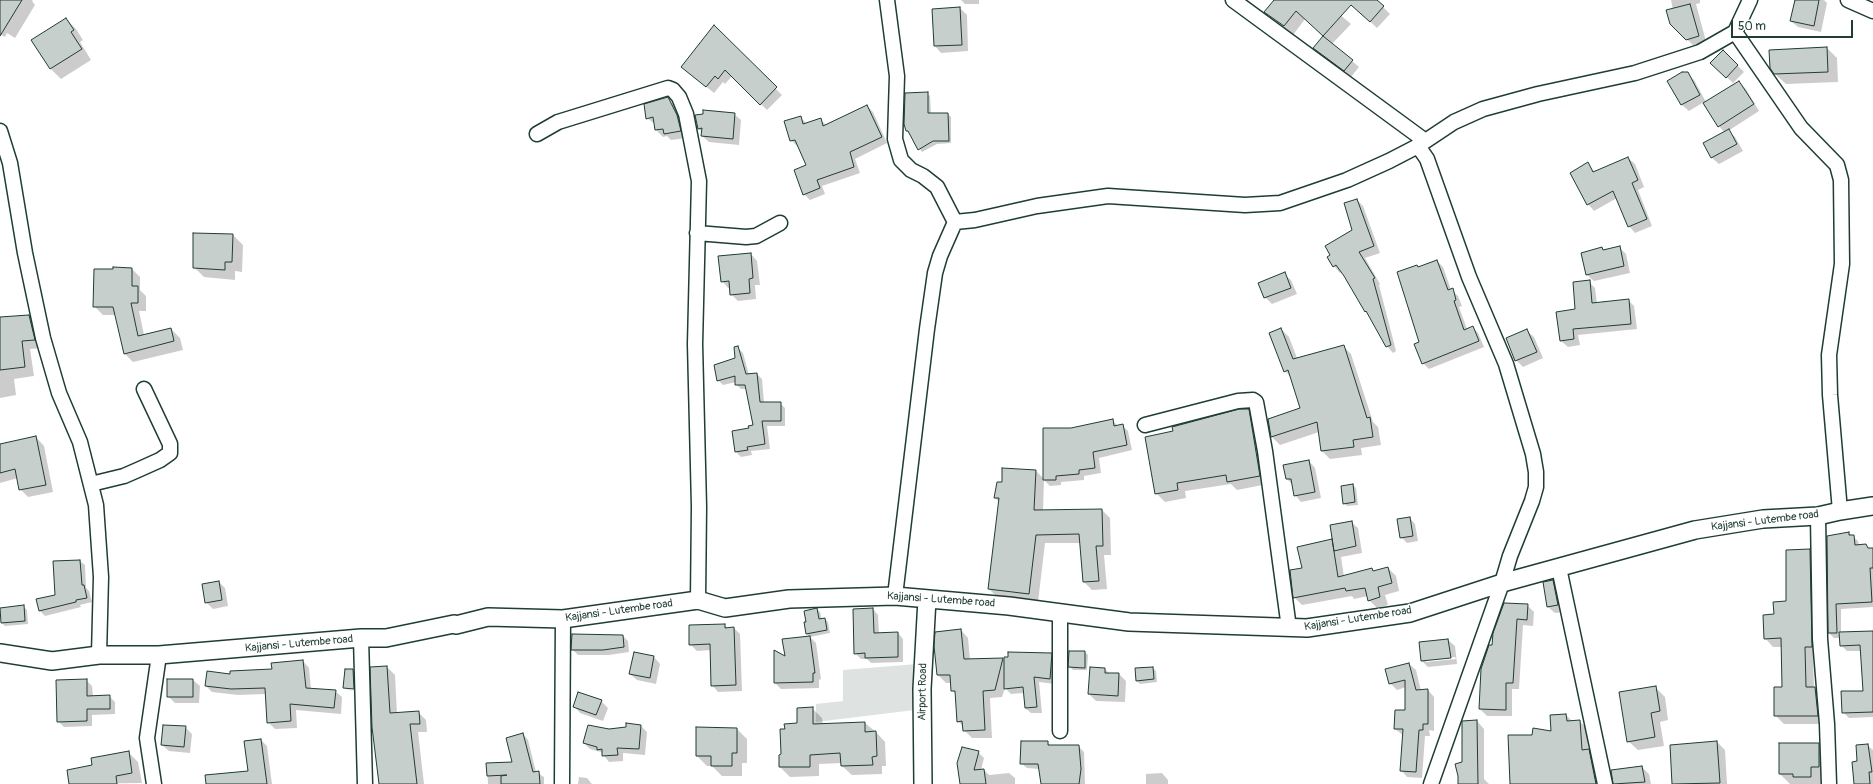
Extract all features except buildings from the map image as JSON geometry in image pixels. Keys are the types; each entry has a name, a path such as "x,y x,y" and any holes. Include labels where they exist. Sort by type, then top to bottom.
{"street":[{"path":"887,0 897,76 896,139 901,160 911,170 937,187 954,222 940,256 935,273 895,596"},
{"path":"1233,0 1421,143 1469,277 1506,364 1533,454 1536,472 1536,487 1532,501 1510,556 1502,583 1431,784"},
{"path":"954,222 975,220 1037,206 1108,196 1246,205 1280,203 1347,180 1421,143 1454,122 1483,109 1538,94 1635,73 1700,52 1734,32 1750,0"},
{"path":"1848,0 1873,11"},
{"path":"1734,32 1801,128 1837,165 1841,180 1842,264 1829,355 1830,394 1840,510"},
{"path":"537,134 558,122 671,89 679,97 684,108 692,140 699,181 695,352 699,508 698,600"},
{"path":"0,131 10,163 25,253 43,338 59,393 80,442 96,505 101,577 99,655"},
{"path":"697,233 746,237 756,236 780,223"},
{"path":"91,484 140,470 170,453 170,444 144,389"},
{"path":"1146,425 1238,402 1253,400 1256,402 1265,451 1289,628"},
{"name":"Kajjansi - Lutembe road","path":"0,653 52,661 99,655 159,655 361,638 386,638 454,624 456,625 488,617 563,619 698,600 725,608 790,599 895,596 1009,606 1129,622 1308,628 1410,613 1502,583 1694,530 1762,519 1818,516 1840,510 1873,506"},
{"path":"1818,516 1820,639 1827,724 1829,784"},
{"path":"1559,568 1605,784"},
{"name":"Airport Road","path":"923,784 922,689 927,599"},
{"path":"1060,613 1060,731"},
{"path":"562,784 563,619"},
{"path":"361,638 365,784"},
{"path":"154,784 147,738 159,655"}],"shaded area":[{"path":"917,664 915,710 816,722 816,704 843,701 843,670"}]}
